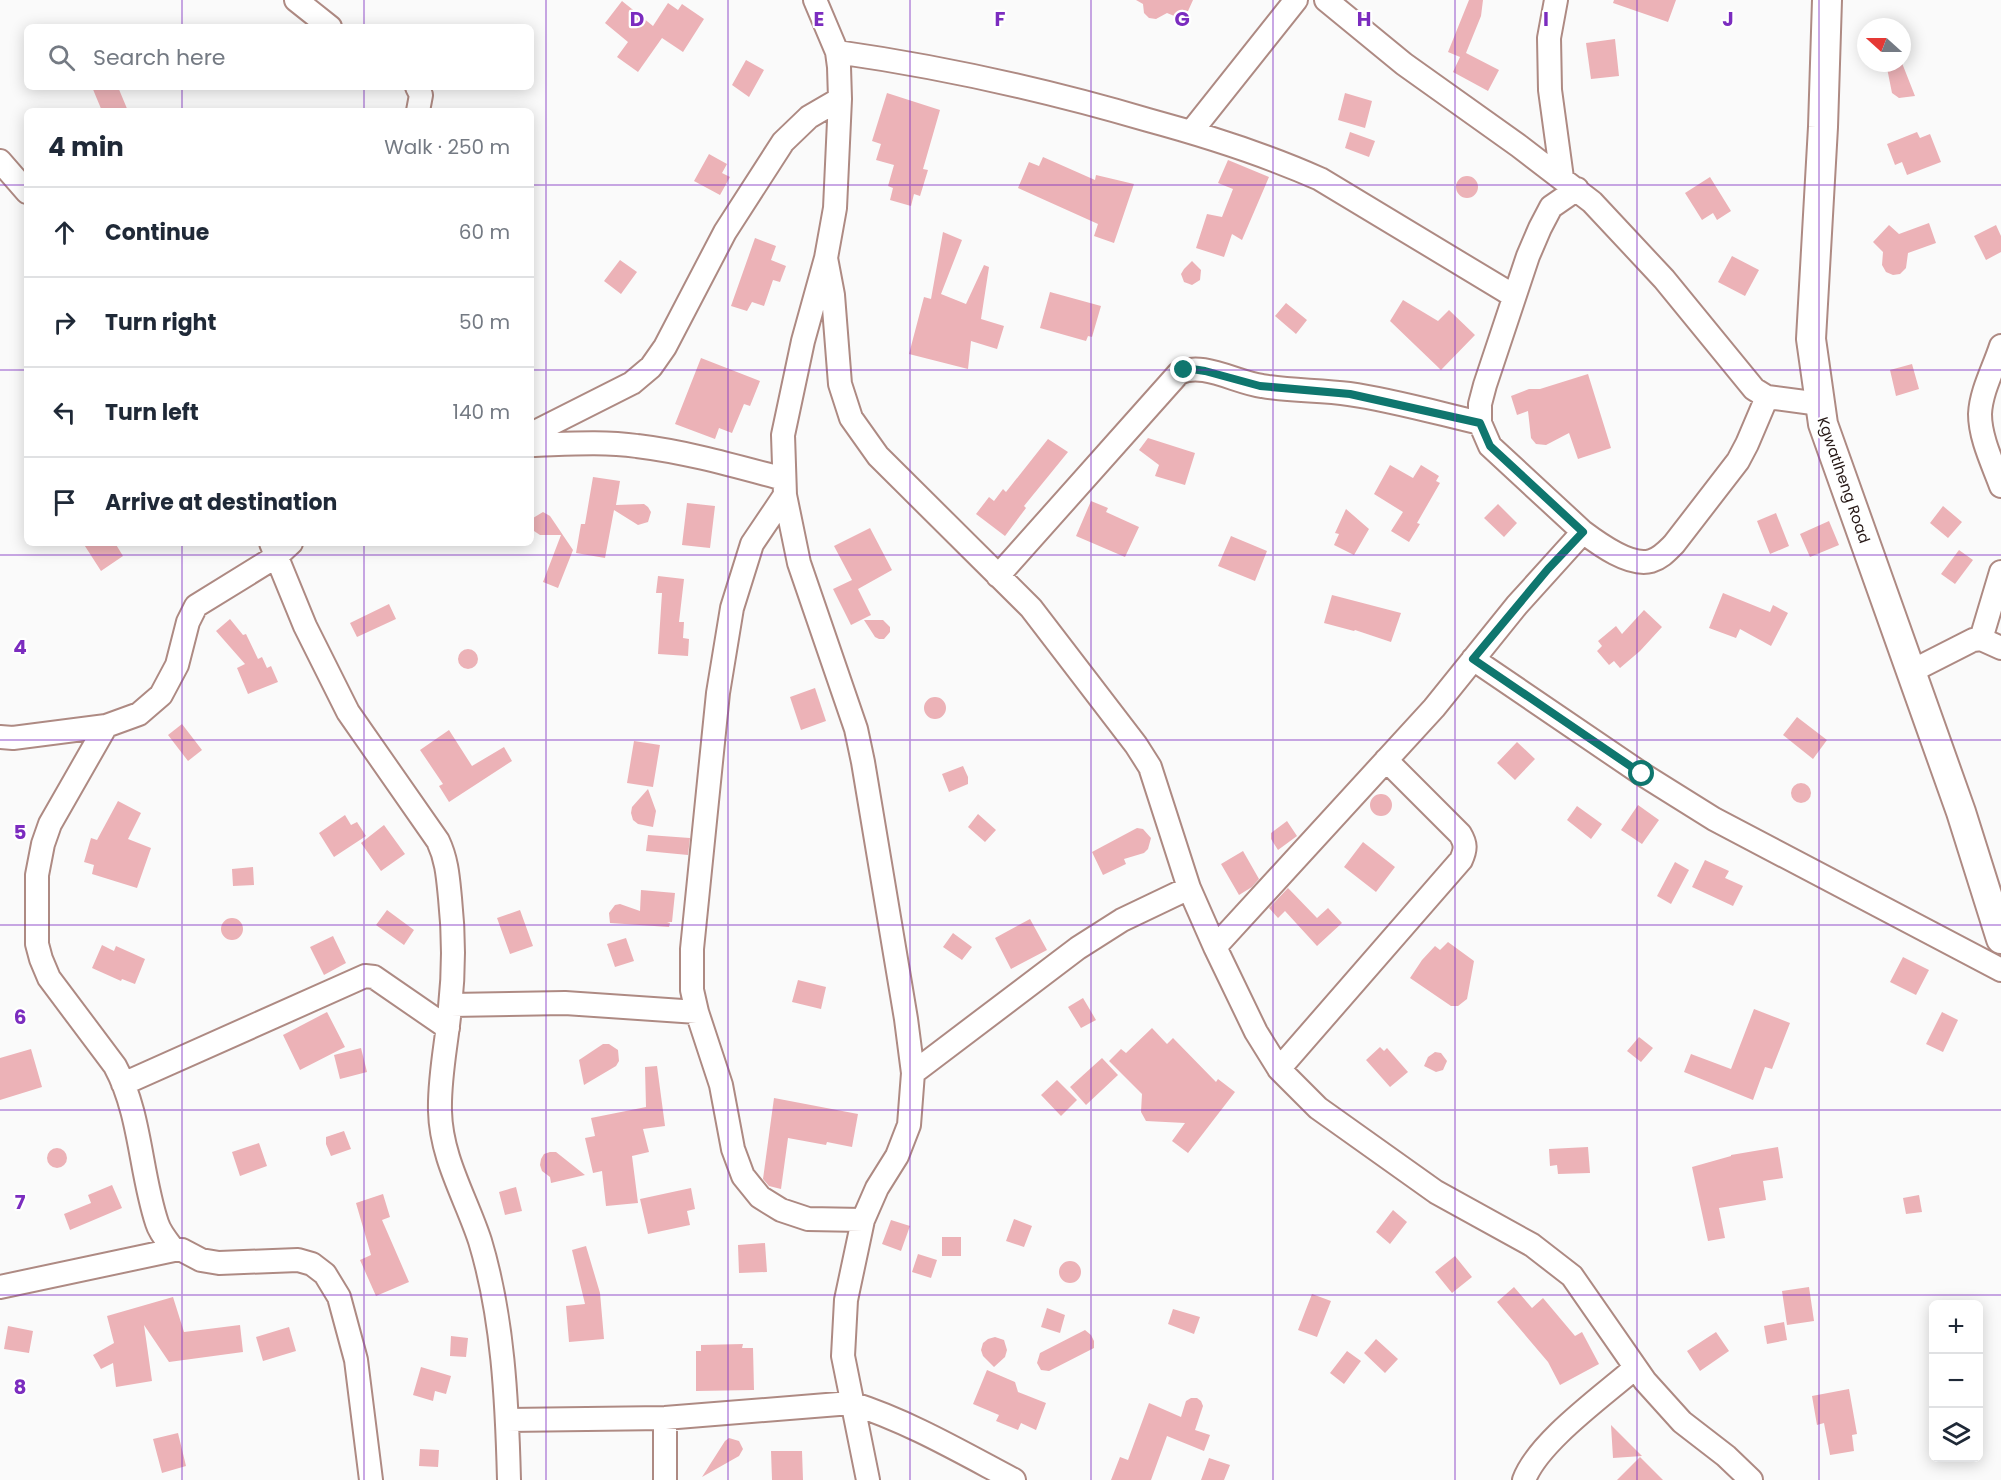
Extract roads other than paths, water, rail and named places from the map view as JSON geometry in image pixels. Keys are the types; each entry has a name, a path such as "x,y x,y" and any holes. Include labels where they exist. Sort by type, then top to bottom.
{"street":[{"path":"296,0 326,24"},
{"path":"815,0 837,52 840,99 834,208 826,258 803,341 783,435 785,487 799,563 856,729 906,1019 913,1073 909,1125 897,1156 877,1188 863,1220 846,1300 843,1356 867,1480"},
{"path":"1191,132 1296,0"},
{"path":"1326,0 1404,64 1592,201 1664,279 1754,389 1767,397 1820,404"},
{"path":"1556,0 1549,38 1550,90 1569,184 1551,207 1528,256 1485,385 1480,404 1480,423 1490,446 1583,532 1604,548 1638,562 1650,561 1663,555 1674,544 1738,460 1767,397"},
{"name":"Kgwatlheng Road","path":"1827,0 1823,127 1811,339 1823,424 1961,812 2001,939"},
{"path":"837,52 907,62 1083,101 1191,132 1287,164 1320,179 1514,296"},
{"path":"418,90 421,95 419,108"},
{"path":"534,432 632,383 651,367 665,346 724,232 783,142 809,117 840,99"},
{"path":"0,161 24,189"},
{"path":"826,258 833,295 840,384 851,418 878,456 1031,608 1136,745 1150,767 1189,888 1215,947 1256,1032 1279,1069 1318,1108 1436,1192 1532,1245 1572,1276 1635,1368 1682,1422 1726,1456 1751,1480"},
{"path":"2001,346 1980,413 1985,443 2001,486"},
{"path":"998,576 1184,370 1205,371 1260,386 1350,394 1480,423"},
{"path":"534,445 634,445 688,453 785,487"},
{"path":"785,487 752,544 731,618 718,693 692,949 692,990 721,1085 733,1149 743,1176 760,1197 781,1210 808,1220 863,1220"},
{"path":"1215,947 1434,708 1548,569 1583,532"},
{"path":"0,737 13,738 106,726 139,714 161,695 177,665 188,622 196,606 279,547 305,627 348,712 411,801 444,854 454,935 451,1005 440,1082 440,1113 449,1161 480,1242 496,1313 507,1420 509,1480"},
{"path":"1912,671 1974,640 1991,643 2001,572"},
{"path":"1473,659 1642,774 1714,819 2001,970"},
{"path":"106,726 50,824 43,844 37,875 38,944 49,978 115,1066 123,1084 158,1225 174,1250"},
{"path":"1279,1069 1465,853 1466,843 1460,834 1386,760"},
{"path":"913,1073 1078,948 1122,920 1189,888"},
{"path":"123,1084 365,976 374,976 448,1028"},
{"path":"451,1005 565,1003 697,1012"},
{"path":"0,1287 174,1250 182,1250 201,1260 219,1263 298,1260 312,1264 325,1274 339,1297 356,1360 371,1480"},
{"path":"1524,1480 1536,1457 1550,1442 1635,1368"},
{"path":"507,1420 665,1418 851,1403 927,1434 1014,1480"},
{"path":"665,1418 665,1480"}]}
